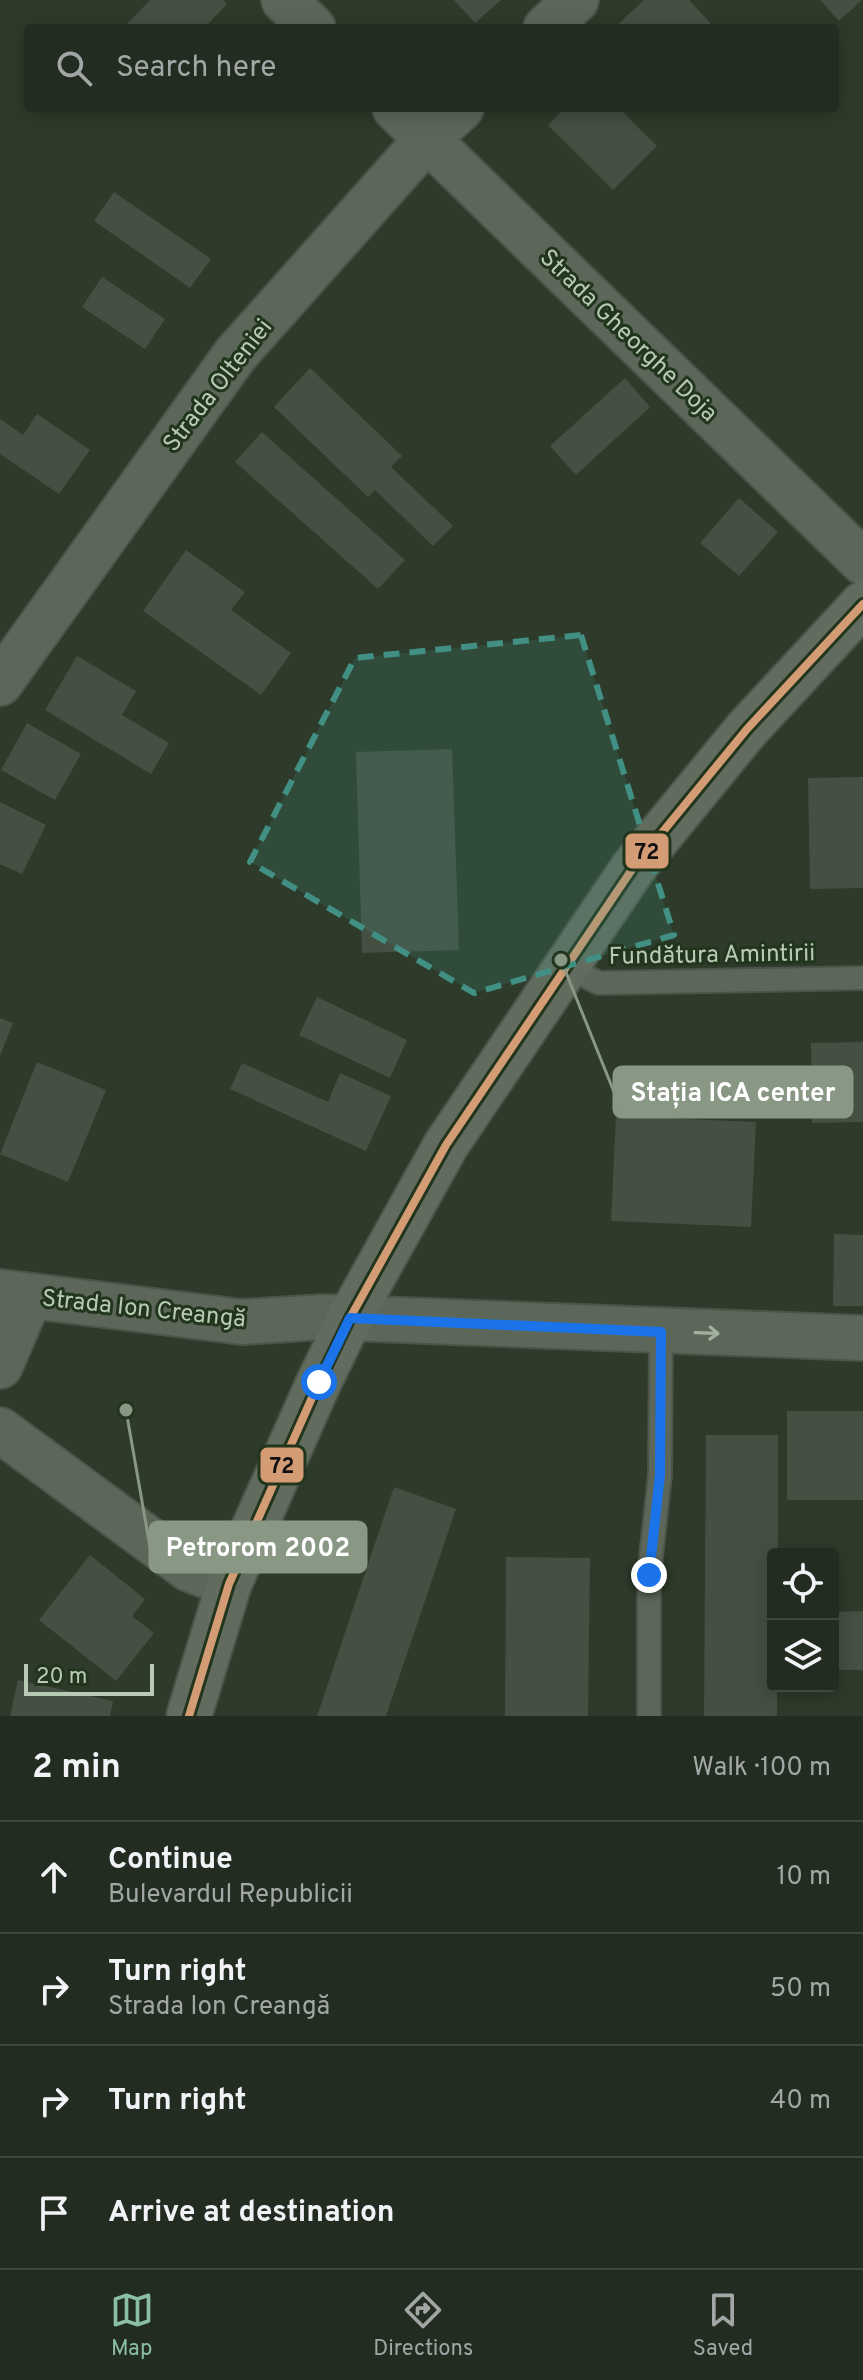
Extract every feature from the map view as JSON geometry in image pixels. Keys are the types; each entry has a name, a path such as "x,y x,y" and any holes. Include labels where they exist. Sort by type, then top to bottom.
{"main road":[{"path":"189,1716 229,1584 350,1318 446,1145 633,868 747,729 863,604"}],"street":[{"path":"284,0 309,24"},
{"path":"550,24 576,0"},
{"name":"Strada Gheorghe Doja","path":"399,112 863,562"},
{"name":"Strada Olteniei","path":"0,683 235,355 427,139 457,112"},
{"path":"0,1366 15,1294"},
{"name":"Strada Ion Creangă","path":"15,1294 242,1322 324,1317 863,1338"},
{"path":"0,1430 189,1569 229,1584"}],"lane":[{"name":"Fundătura Amintirii","path":"565,966 599,983 863,978"},
{"path":"649,1716 649,1575 660,1475 661,1332"}],"highlighted area":[{"path":"581,635 674,935 474,993 250,862 355,658"}],"building":[{"path":"150,0 223,0 227,4 208,24 127,24"},
{"path":"454,0 501,0 475,23"},
{"path":"644,0 689,0 711,24 618,24"},
{"path":"820,0 862,0 839,21"},
{"path":"561,112 623,112 657,146 613,190 548,125"},
{"path":"114,192 211,259 190,288 94,221"},
{"path":"102,277 165,319 145,349 82,307"},
{"path":"310,368 402,456 391,467 453,526 433,546 375,490 368,497 274,407"},
{"path":"625,378 650,407 576,475 550,446"},
{"path":"37,414 90,450 59,494 0,454 0,419 23,435"},
{"path":"262,432 405,560 378,589 235,462"},
{"path":"739,498 778,532 739,576 700,543"},
{"path":"186,550 245,592 231,610 291,653 261,695 143,611"},
{"path":"77,656 136,691 122,715 169,743 151,774 45,710"},
{"path":"27,723 81,754 55,800 1,770"},
{"path":"452,749 459,950 362,953 356,752"},
{"path":"863,777 863,888 810,889 808,778"},
{"path":"0,802 46,825 22,874 0,864"},
{"path":"317,997 407,1040 390,1078 299,1035"},
{"path":"0,1018 13,1023 0,1056"},
{"path":"863,1042 863,1122 812,1123 811,1043"},
{"path":"37,1062 106,1090 68,1182 0,1154"},
{"path":"242,1063 328,1102 340,1073 391,1096 366,1151 230,1089"},
{"path":"616,1116 756,1122 751,1227 611,1221"},
{"path":"834,1234 863,1235 863,1306 833,1306"},
{"path":"787,1411 863,1411 863,1500 787,1500"},
{"path":"706,1435 778,1435 778,1548 767,1548 767,1692 777,1692 777,1716 704,1716"},
{"path":"394,1487 456,1509 386,1716 317,1716"},
{"path":"90,1555 145,1599 132,1616 154,1633 116,1681 39,1620"},
{"path":"506,1557 590,1558 588,1716 505,1716"},
{"path":"863,1611 863,1670 839,1670 839,1612"},
{"path":"18,1680 113,1701 110,1716 10,1716"}],"transit line":[{"name":"72","path":"189,1716 229,1584 319,1382 350,1318 446,1145 633,868 747,729 863,604"}],"place":[{"name":"Stația ICA center","path":"561,960"},
{"name":"Petrorom 2002","path":"126,1410"}],"route":[{"path":"319,1382 350,1318 661,1332 660,1475 649,1575"}]}
